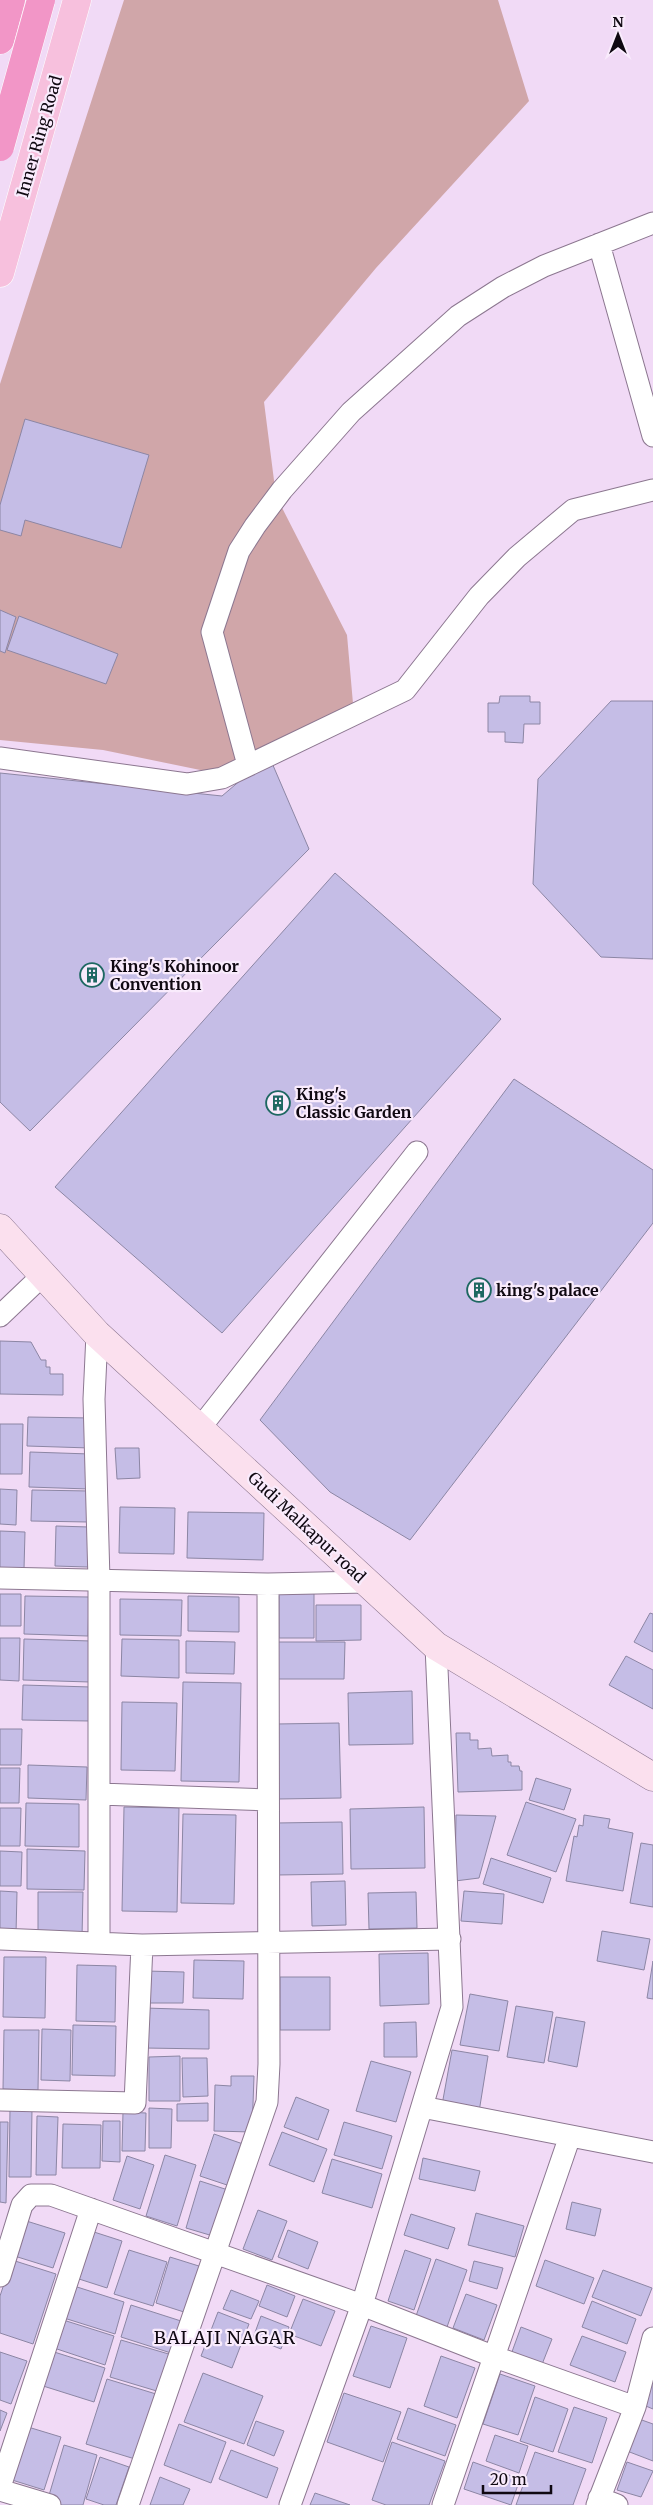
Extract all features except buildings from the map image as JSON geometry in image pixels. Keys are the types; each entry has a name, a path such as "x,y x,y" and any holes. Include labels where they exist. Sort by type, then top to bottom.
{"highway":[{"path":"0,40 11,0"},
{"path":"0,147 41,0"}],"main road":[{"path":"16,0 75,7"},
{"name":"Inner Ring Road","path":"0,272 75,7"}],"street":[{"path":"248,765 212,632 240,551 255,526 282,490 351,412 458,316 503,287 544,266 653,223"},
{"path":"599,244 653,436"},
{"path":"0,758 187,784 222,778 404,690 479,596 517,557 573,510 653,490"},
{"path":"200,1428 417,1152"},
{"name":"Gudi Malkapur road","path":"0,1228 97,1334 436,1646 653,1777"},
{"path":"0,1316 43,1275"},
{"path":"97,1334 94,1399 98,1580 99,1942"},
{"path":"0,1578 268,1584 367,1582"},
{"path":"128,2505 267,2102 269,2064 268,1584"},
{"path":"290,2505 362,2305 452,2007 436,1646"},
{"path":"99,1794 268,1800"},
{"path":"0,1939 142,1944 450,1939"},
{"path":"0,2100 135,2103 142,1944"},
{"path":"422,2107 653,2152"},
{"path":"443,2505 570,2136"},
{"path":"0,2276 22,2205 31,2196 51,2195 362,2305 495,2357 635,2407"},
{"path":"50,2505 0,2488 91,2209"},
{"path":"604,2503 635,2407 653,2338"}],"shaded area":[{"path":"124,0 498,0 529,101 376,268 264,402 276,496 347,635 354,715 210,772 103,750 0,740 0,384"}],"place":[{"name":"King's Kohinoor Convention","path":"92,975"},
{"name":"King's Classic Garden","path":"278,1103"},
{"name":"king's palace","path":"479,1290"}],"district":[{"name":"BALAJI NAGAR","path":"225,2337"}]}
